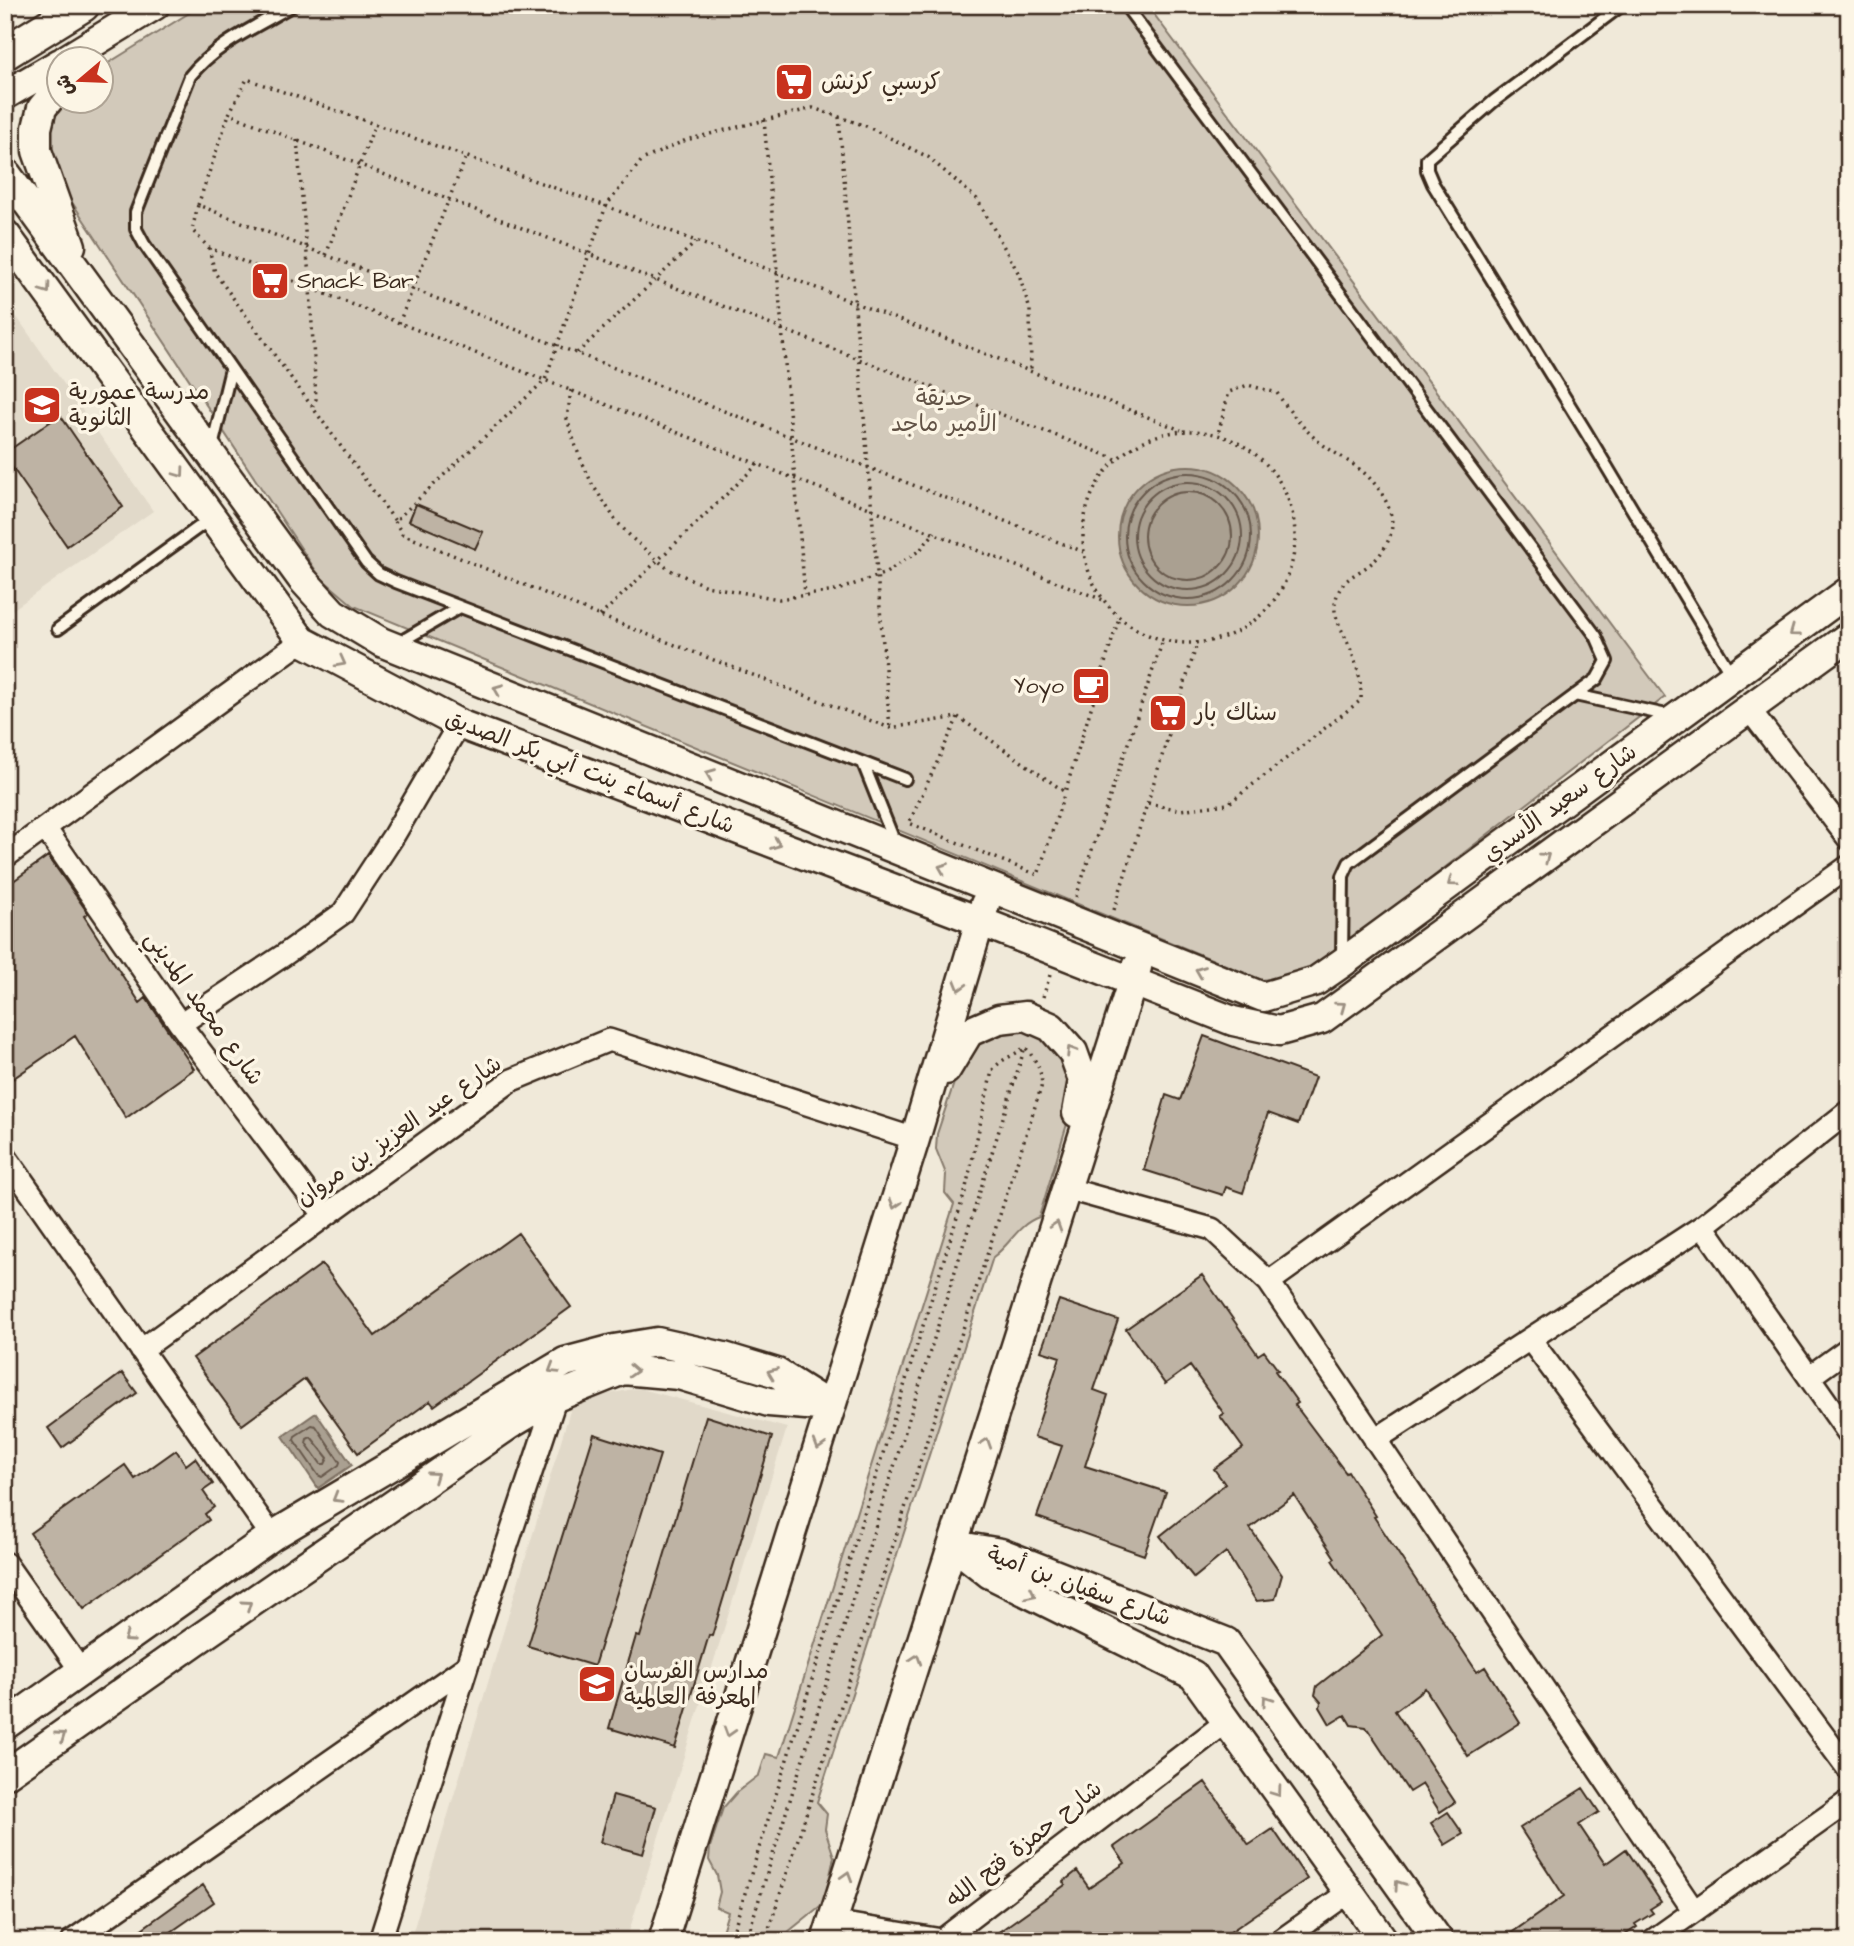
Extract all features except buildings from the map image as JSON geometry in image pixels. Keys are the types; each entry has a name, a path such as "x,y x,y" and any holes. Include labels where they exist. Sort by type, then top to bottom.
{"main road":[{"path":"5,53 83,5"}],"street":[{"path":"94,46 155,5"},
{"path":"5,96 46,71"},
{"path":"46,104 37,128 37,151 81,275"},
{"name":"شارع أسماء بنت أبي بكر الصديق","path":"5,172 302,579 333,613 392,646 1263,997"},
{"name":"شارع أسماء بنت أبي بكر الصديق","path":"5,234 303,641 459,724 979,921 1233,1021 1279,1031"},
{"name":"شارع سعيد الأسدي","path":"1263,997 1316,981 1849,592"},
{"name":"شارع سعيد الأسدي","path":"1279,1031 1322,1019 1849,636"},
{"path":"5,857 303,641"},
{"path":"1749,709 1849,839"},
{"path":"180,1024 284,956 343,913 394,835 459,724"},
{"name":"شارع محمد المديني","path":"46,828 180,1024 325,1216"},
{"path":"1269,1282 1849,866"},
{"path":"663,1941 915,1139 991,887"},
{"path":"829,1931 1144,949"},
{"path":"915,1139 951,1059 969,1032 999,1019 1026,1016 1051,1027 1073,1052 1083,1080 1068,1189"},
{"name":"شارع عبد العزيز بن مروان","path":"141,1350 512,1080 609,1040 915,1139"},
{"path":"1376,1440 1703,1226 1849,1111"},
{"path":"5,1156 272,1536"},
{"path":"1068,1189 1212,1229 1269,1282 1694,1911"},
{"path":"1703,1226 1849,1434"},
{"path":"1530,1339 1849,1770"},
{"path":"5,1726 272,1536 565,1362 614,1349 657,1342 778,1373 831,1408"},
{"path":"1809,1377 1849,1348"},
{"path":"5,1776 509,1425 556,1397 623,1370 680,1375 769,1402 831,1408"},
{"path":"380,1941 556,1397"},
{"name":"شارع سفيان بن أمية","path":"953,1545 990,1574 1193,1675 1384,1941"},
{"name":"شارع سفيان بن أمية","path":"953,1545 1001,1553 1226,1642 1439,1941"},
{"path":"5,1563 81,1671"},
{"path":"169,1609 197,1640"},
{"path":"72,1941 467,1666"},
{"name":"شارح حمزة فتح الله","path":"829,1931 942,1940 1226,1721"},
{"path":"1652,1941 1849,1801"},
{"path":"1280,1941 1349,1892"}],"lane":[{"path":"293,5 216,51 202,61 190,76 136,212 136,229 366,562 379,574 460,607 905,779"},
{"path":"1125,5 1596,636 1606,661 1597,679 1349,863 1343,876 1342,963"},
{"path":"1622,5 1494,101 1427,159 1427,170 1732,677"},
{"path":"211,453 231,369"},
{"path":"58,629 212,517"},
{"path":"392,646 460,607"},
{"path":"1575,695 1678,717"},
{"path":"863,763 897,849"}],"path":[{"path":"1103,600 209,248 192,230 229,114 247,79 606,206 1181,430 1218,434 1251,450 1277,477 1292,510 1295,547 1286,582 1265,612 1235,634 1197,643 1163,640 1140,632 1119,618 1103,600 1091,577 1084,552 1084,518 1095,485 1116,459 1136,444 1158,434 1181,430"},
{"path":"395,521 545,380 606,206 642,160 686,140 813,108 866,126 928,156 976,199 1019,274 1030,310 1031,371"},
{"path":"229,114 1116,459"},
{"path":"839,117 890,729"},
{"path":"764,120 805,595"},
{"path":"326,255 375,124"},
{"path":"297,140 317,399 312,407"},
{"path":"399,323 466,157"},
{"path":"198,205 1084,552"},
{"path":"577,353 697,241"},
{"path":"209,248 215,273 402,534 600,616 890,729 958,717 1065,792"},
{"path":"1148,803 1180,810 1228,804 1361,700 1362,685 1357,667 1334,607 1338,590 1351,575 1374,562 1385,547 1391,533 1391,511 1377,486 1293,418 1277,393 1248,385 1229,392 1218,434"},
{"path":"571,390 567,419 592,484 625,531 668,569 706,586 779,599 835,592 877,576 920,550 935,532"},
{"path":"600,616 759,464"},
{"path":"958,717 909,822 1038,875 1119,618"},
{"path":"1069,918 1163,640"},
{"path":"1107,933 1197,643"},
{"path":"746,1941 1025,1047 1057,953"},
{"path":"730,1941 965,1192 992,1071 1003,1058 1015,1056 1025,1047"},
{"path":"765,1941 1041,1088 1043,1079 1040,1070 1025,1047"}],"shaded area":[{"name":"مدرسة عمورية الثانوية","path":"5,300 153,511 5,615"},
{"name":"مدارس الفرسان المعرفة العالمية","path":"638,1388 787,1428 626,1941 410,1941 573,1401"}],"green space":[{"name":"حديقة الأمير ماجد","path":"202,5 1147,5 1665,697 1309,973 1262,980 354,606 320,577 44,160 44,129 52,116 116,116 116,58"},
{"path":"1017,1022 1055,1036 1079,1084 1039,1217 1025,1225 993,1257 817,1802 827,1814 825,1829 834,1857 824,1903 788,1932 775,1934 773,1941 719,1941 728,1912 716,1907 720,1892 717,1875 709,1860 710,1847 723,1808 737,1792 759,1775 766,1754 779,1757 954,1204 945,1193 946,1174 936,1149 937,1134 964,1053 982,1033"}],"water":[{"path":"1188,466 1215,471 1237,487 1253,509 1258,536 1253,563 1237,585 1215,601 1188,606 1161,601 1139,585 1123,563 1118,536 1123,509 1139,487 1161,471"},
{"path":"316,1413 352,1465 318,1488 283,1436"}],"place":[{"name":"كرسبي كرنش","path":"794,82"},
{"name":"Snack Bar","path":"270,281"},
{"name":"مدرسة عمورية الثانوية","path":"42,405"},
{"name":"Yoyo","path":"1091,686"},
{"name":"سناك بار","path":"1168,713"},
{"name":"مدارس الفرسان المعرفة العالمية","path":"597,1684"}]}
